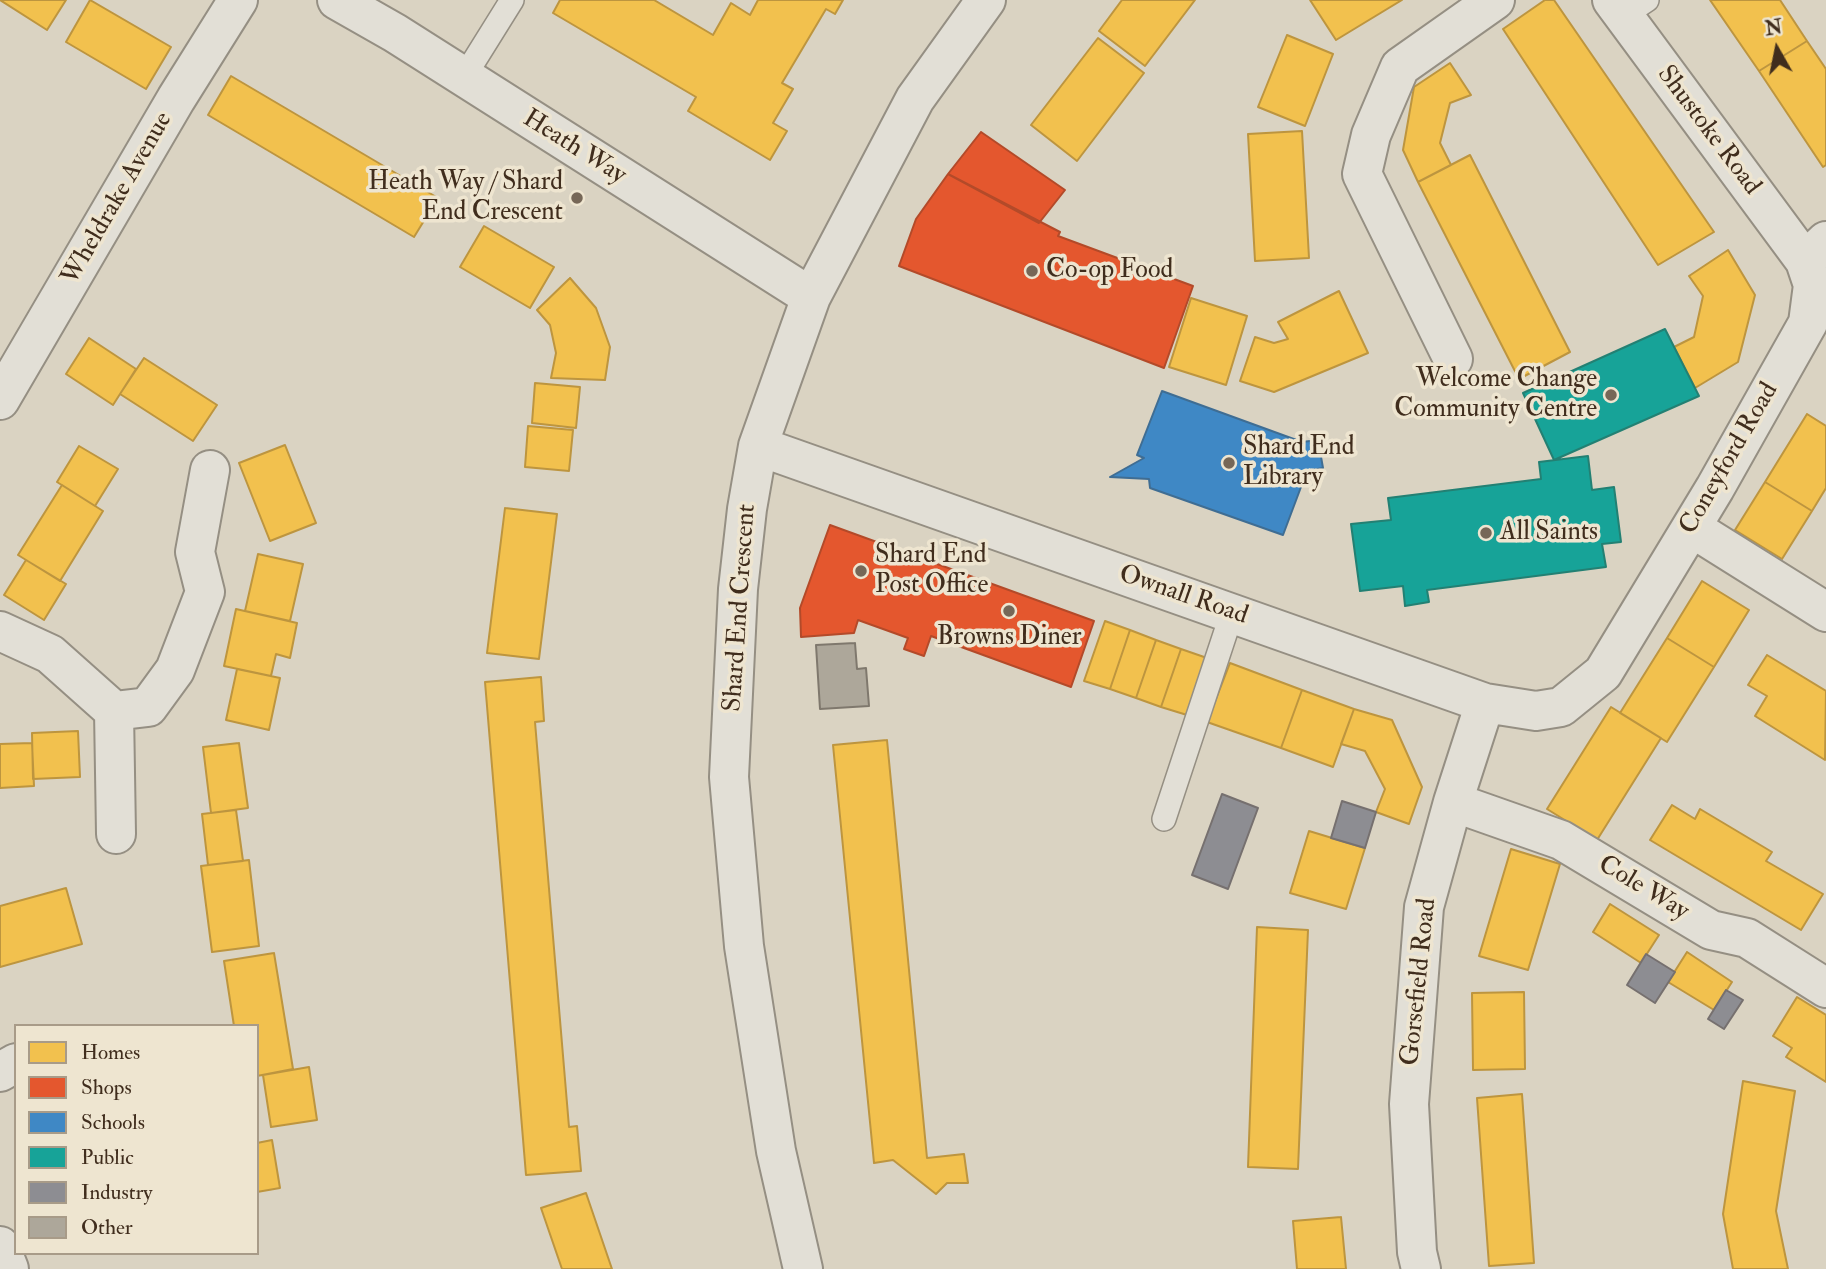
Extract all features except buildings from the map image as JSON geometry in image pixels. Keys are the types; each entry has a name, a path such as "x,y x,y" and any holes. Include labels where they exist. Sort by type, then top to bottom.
{"street":[{"name":"Wheldrake Avenue","path":"0,400 176,99 238,0"},
{"name":"Heath Way","path":"337,0 394,33 811,297"},
{"name":"Shard End Crescent","path":"803,1269 776,1151 744,946 729,777 738,589 747,509 758,446 811,297 915,99 986,0"},
{"path":"1453,359 1362,174 1371,135 1400,67 1495,0"},
{"name":"Shustoke Road","path":"1627,5 1815,251"},
{"name":"Coneyford Road","path":"1603,673 1692,528 1808,323 1815,251"},
{"name":"Ownall Road","path":"758,446 1485,703 1536,712 1561,708 1603,673"},
{"path":"114,711 148,707 175,670 205,592 195,552 210,470"},
{"path":"1692,528 1826,612"},
{"path":"0,631 50,654 114,711 116,834"},
{"name":"Gorsefield Road","path":"1421,1269 1417,1252 1410,1090 1424,907 1453,802 1485,703"},
{"name":"Cole Way","path":"1453,802 1561,840 1711,930 1746,938 1826,988"},
{"path":"0,1246 9,1269"}],"lane":[{"path":"464,77 512,0"},
{"path":"1164,819 1233,613"}],"place":[{"name":"Heath Way / Shard End Crescent","path":"577,198"},
{"name":"Co-op Food","path":"1032,271"},
{"name":"Welcome Change Community Centre","path":"1611,395"},
{"name":"Shard End Library","path":"1229,463"},
{"name":"All Saints","path":"1486,533"},
{"name":"Shard End Post Office","path":"861,571"},
{"name":"Browns Diner","path":"1009,611"}]}
